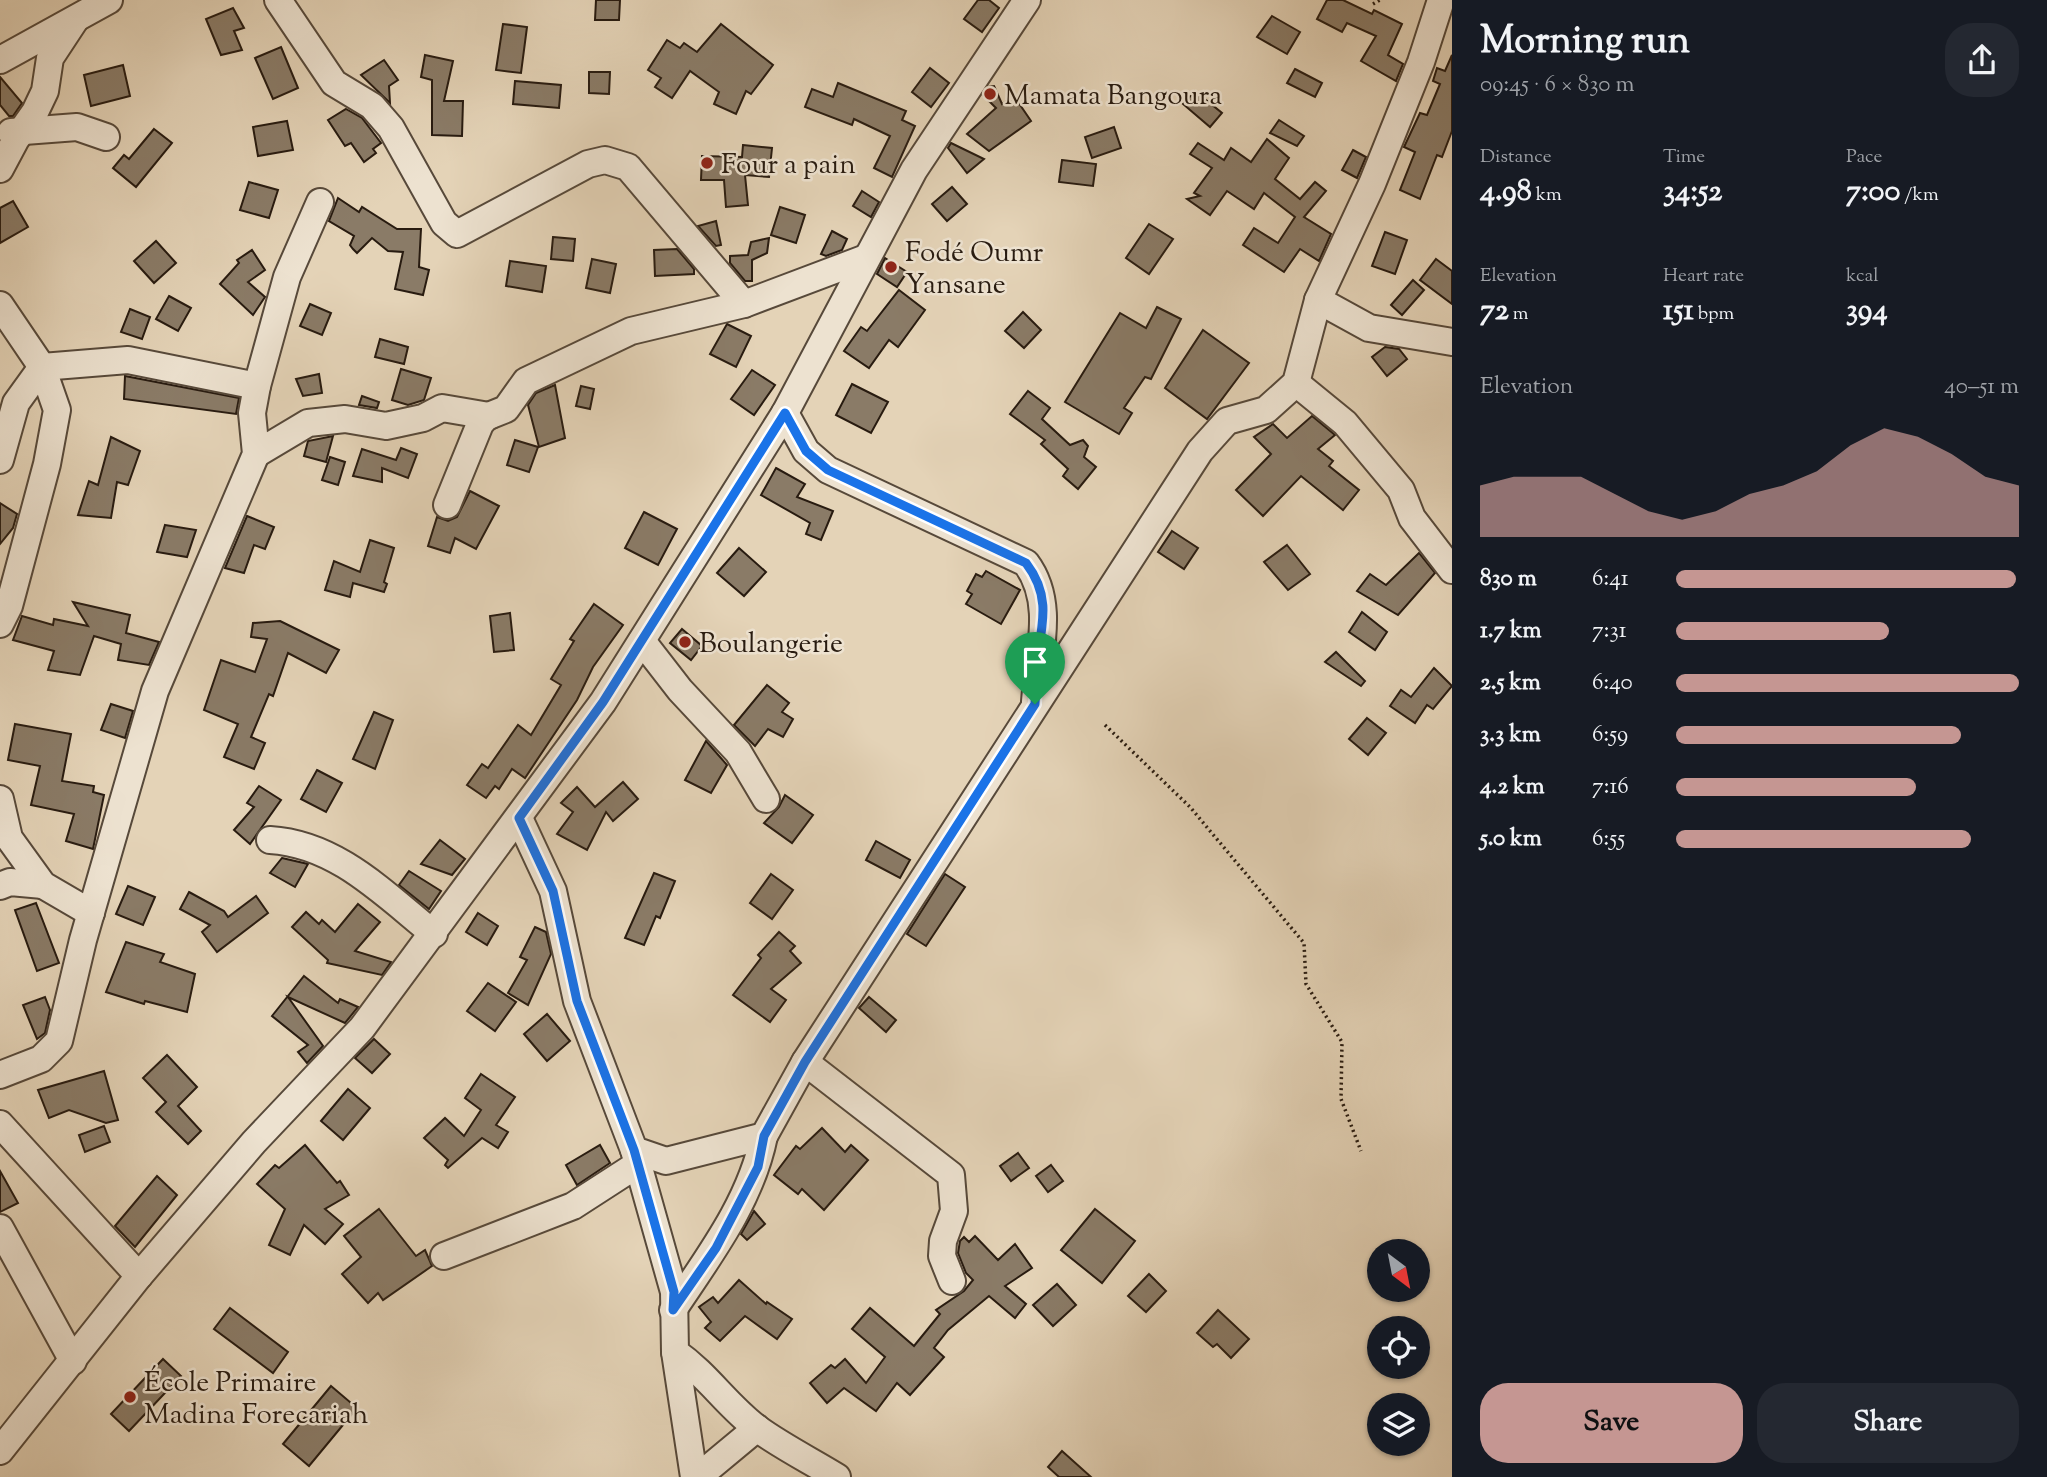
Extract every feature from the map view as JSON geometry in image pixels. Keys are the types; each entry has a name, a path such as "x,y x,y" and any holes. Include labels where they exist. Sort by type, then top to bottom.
{"street":[{"path":"0,60 109,0"},
{"path":"278,0 334,83 372,106 391,128 444,223 457,234 588,164 605,160 628,167 744,304"},
{"path":"0,1451 139,1276 254,1142 362,1028 603,702 785,413 914,170 1027,0"},
{"path":"673,1310 716,1248 758,1167 764,1136 805,1062 1200,451 1227,421 1266,410 1296,383 1318,300 1372,184 1421,62 1441,0"},
{"path":"0,169 11,132 45,92 50,58 75,20"},
{"path":"11,132 77,127 106,137"},
{"path":"0,1075 41,1059 59,1041 91,913 155,691 256,454 252,414 257,386 287,277 320,202"},
{"path":"447,505 480,424 489,416 506,409 526,382 631,331 744,304 866,258"},
{"path":"1318,300 1369,328 1452,342"},
{"path":"0,305 42,367 57,410 40,490 9,606 0,624"},
{"path":"0,460 16,403 42,367 128,360 257,386"},
{"path":"1296,383 1345,423 1377,461 1401,490 1412,519 1452,570"},
{"path":"256,454 308,423 345,419 386,426 423,418 442,408 489,416"},
{"path":"785,413 806,451 828,470 1026,563 1038,580 1045,622 1038,655 1035,704"},
{"path":"642,641 680,690 738,752 766,799"},
{"path":"0,799 4,847 43,885 91,913"},
{"path":"519,818 553,891 577,1001 636,1157 674,1292 676,1352 696,1477 757,1428"},
{"path":"270,840 296,841 347,864 434,934"},
{"path":"0,886 10,882 43,885"},
{"path":"805,1062 951,1175 954,1211 943,1241 942,1256 953,1281"},
{"path":"0,1124 139,1276"},
{"path":"444,1256 573,1206 636,1157 666,1161 764,1136"},
{"path":"0,1228 73,1361"},
{"path":"676,1352 701,1370 723,1398 757,1428 837,1477"}],"path":[{"path":"1373,4 1380,0"},
{"path":"1105,725 1190,807 1304,943 1306,984 1342,1042 1341,1098 1361,1151"}],"building":[{"path":"596,0 620,0 619,20 595,20"},
{"path":"978,0 989,0 999,8 982,32 964,19"},
{"path":"1327,0 1343,0 1372,14 1374,10 1402,24 1388,55 1403,64 1396,81 1361,61 1376,36 1347,23 1342,32 1317,19"},
{"path":"233,8 244,28 234,31 242,50 221,55 206,19"},
{"path":"1272,16 1300,32 1287,54 1257,37"},
{"path":"503,24 527,27 521,73 496,70"},
{"path":"721,24 773,65 751,94 746,91 736,114 714,104 719,92 690,71 672,98 655,87 661,78 648,70 667,40 680,48 684,43 697,52"},
{"path":"281,47 298,88 273,99 255,58"},
{"path":"425,55 453,61 444,101 463,101 462,136 432,135 432,80 421,77"},
{"path":"1452,55 1452,131 1442,157 1437,155 1420,199 1400,190 1415,152 1404,147 1420,113 1427,115 1440,84 1433,81 1437,68 1445,71"},
{"path":"384,60 398,80 389,86 390,103 361,75"},
{"path":"123,65 130,96 91,106 84,75"},
{"path":"930,68 949,83 931,107 912,92"},
{"path":"1295,69 1322,83 1315,97 1287,83"},
{"path":"589,72 610,72 609,94 589,93"},
{"path":"0,77 22,103 13,116 9,116 0,105"},
{"path":"515,81 561,85 559,108 513,104"},
{"path":"838,83 906,111 902,120 915,126 892,177 874,168 890,136 854,119 852,125 805,107 812,89 833,97"},
{"path":"994,86 1002,104 1014,96 1031,121 989,151 967,134 996,108 983,95 988,87"},
{"path":"1195,91 1222,113 1210,127 1183,104"},
{"path":"346,109 362,118 381,143 373,149 376,153 364,162 351,143 345,146 328,120"},
{"path":"1279,120 1304,136 1297,146 1270,133"},
{"path":"287,121 293,150 258,156 253,127"},
{"path":"1114,127 1121,148 1092,158 1085,137"},
{"path":"154,129 172,143 136,187 113,168 124,155 129,159"},
{"path":"1267,139 1289,158 1275,179 1300,199 1315,182 1326,191 1304,217 1331,234 1319,261 1300,249 1284,272 1243,245 1254,228 1278,243 1295,217 1264,193 1254,209 1227,191 1210,215 1187,199 1200,196 1194,193 1212,168 1190,154 1198,143 1224,160 1231,148 1251,162"},
{"path":"951,143 984,159 967,173 948,148"},
{"path":"743,145 772,148 769,177 745,175 748,205 726,207 724,180 701,180 702,156 742,157"},
{"path":"1353,150 1366,157 1357,178 1342,170"},
{"path":"1062,160 1096,164 1093,186 1059,182"},
{"path":"249,182 278,190 269,218 240,210"},
{"path":"952,187 967,204 947,221 932,204"},
{"path":"862,191 879,202 871,217 853,206"},
{"path":"338,198 359,212 362,207 397,229 421,229 419,267 429,270 423,295 395,289 403,252 388,251 372,238 357,253 353,249 350,245 354,236 329,221"},
{"path":"13,201 28,227 0,243 0,208"},
{"path":"780,207 805,215 796,243 771,235"},
{"path":"716,221 721,245 716,246 698,226"},
{"path":"1149,224 1173,239 1149,274 1126,258"},
{"path":"832,231 847,239 842,250 826,256 821,254"},
{"path":"1385,232 1407,240 1395,274 1372,266"},
{"path":"553,237 575,239 573,261 551,259"},
{"path":"769,238 767,253 752,260 752,281 745,281 730,263 730,256 748,255 751,242"},
{"path":"156,241 176,263 154,283 134,261"},
{"path":"677,249 694,269 694,274 655,276 654,250"},
{"path":"252,250 265,270 248,282 265,297 253,315 220,284 239,263 237,260"},
{"path":"885,258 907,272 897,287 877,274"},
{"path":"592,259 616,264 610,293 586,288"},
{"path":"1436,259 1452,271 1452,304 1420,280"},
{"path":"510,261 546,266 542,292 506,286"},
{"path":"1413,280 1424,290 1402,315 1391,305"},
{"path":"899,290 925,310 898,347 889,340 869,368 844,351 861,327 867,331"},
{"path":"169,296 191,308 178,331 156,319"},
{"path":"310,304 331,313 322,335 300,326"},
{"path":"1157,307 1181,319 1151,379 1145,377 1124,408 1132,413 1119,434 1065,402 1120,313 1146,328"},
{"path":"130,309 150,317 142,339 121,332"},
{"path":"1023,312 1041,330 1024,348 1005,331"},
{"path":"727,324 751,336 736,367 710,354"},
{"path":"1203,330 1249,363 1207,419 1165,388"},
{"path":"380,339 408,347 404,364 375,357"},
{"path":"1385,347 1399,349 1407,359 1387,376 1372,357"},
{"path":"401,369 431,378 424,400 408,405 392,400"},
{"path":"752,370 775,385 754,415 731,399"},
{"path":"319,374 322,393 303,396 296,379"},
{"path":"125,376 239,398 236,414 124,399"},
{"path":"852,384 888,402 871,433 836,415"},
{"path":"555,385 565,438 539,447 528,405 536,393"},
{"path":"581,386 594,389 590,409 576,406"},
{"path":"1028,391 1050,408 1042,419 1070,445 1083,440 1088,446 1084,457 1096,467 1078,489 1063,476 1068,469 1041,444 1045,440 1010,414"},
{"path":"362,396 379,402 377,408 359,405"},
{"path":"1312,416 1335,435 1318,449 1333,461 1329,466 1359,490 1343,510 1301,476 1263,516 1236,490 1271,454 1254,437 1273,424 1287,438"},
{"path":"333,436 326,462 304,456 308,441"},
{"path":"111,437 140,451 128,485 117,482 111,518 78,515 89,481 98,485"},
{"path":"515,440 538,447 529,472 507,465"},
{"path":"401,448 417,454 408,478 382,468 382,482 353,476 362,449 396,460"},
{"path":"330,457 345,462 338,485 322,480"},
{"path":"776,468 805,484 797,497 833,511 821,540 806,534 810,523 761,495"},
{"path":"470,491 499,506 476,549 455,538 450,553 428,546 437,517 448,521 457,517"},
{"path":"0,503 17,514 13,528 0,544"},
{"path":"644,512 677,529 658,565 625,548"},
{"path":"247,516 274,527 265,549 254,545 244,573 225,568"},
{"path":"165,525 196,530 187,557 157,552"},
{"path":"1172,531 1198,548 1184,569 1158,552"},
{"path":"370,540 394,548 384,582 387,584 384,592 353,583 350,597 325,590 334,561 360,572"},
{"path":"1287,545 1310,574 1288,590 1264,562"},
{"path":"739,548 766,572 744,596 717,573"},
{"path":"1419,553 1435,573 1398,615 1357,591 1370,574 1386,585"},
{"path":"986,571 1020,590 1001,624 966,604 972,594 967,591 976,574 982,577"},
{"path":"73,602 130,615 126,633 159,642 149,665 118,660 121,644 94,636 80,675 48,670 54,651 13,640 22,616 53,625 54,619 88,626"},
{"path":"594,604 623,625 593,667 577,700 525,778 512,769 499,789 495,786 486,798 467,785 482,764 488,768 518,725 531,735 561,685 551,679 574,641 570,639"},
{"path":"1362,612 1387,632 1375,650 1349,632"},
{"path":"510,613 514,650 494,652 490,616"},
{"path":"280,621 339,650 326,673 288,653 273,696 269,694 251,737 265,743 254,769 224,757 238,724 204,710 221,660 255,672 267,639 251,637 253,623"},
{"path":"682,629 702,646 691,660 670,643"},
{"path":"1336,652 1365,681 1361,686 1325,662"},
{"path":"1434,668 1452,686 1433,709 1427,705 1415,723 1390,706 1401,690 1411,697"},
{"path":"767,685 789,703 782,712 793,719 783,737 768,729 755,746 734,725"},
{"path":"111,704 133,711 125,738 101,730"},
{"path":"374,712 393,720 375,769 353,759"},
{"path":"1367,718 1386,733 1368,755 1349,739"},
{"path":"15,724 71,734 62,781 94,786 93,792 104,795 93,849 66,841 74,814 31,805 40,766 8,760"},
{"path":"706,741 727,765 711,793 685,780"},
{"path":"317,770 342,783 326,812 301,799"},
{"path":"623,782 638,799 613,821 606,812 587,850 557,834 573,812 561,803 577,787 595,807"},
{"path":"259,786 281,800 250,844 234,830 254,807 247,803"},
{"path":"785,795 813,815 792,843 764,823 779,807"},
{"path":"440,840 465,859 452,875 421,864"},
{"path":"876,841 910,860 900,878 866,860"},
{"path":"282,858 308,864 295,887 270,873"},
{"path":"409,871 441,891 429,909 399,885"},
{"path":"654,873 675,881 660,918 656,916 644,945 625,938"},
{"path":"771,874 793,890 772,919 750,903"},
{"path":"945,874 965,887 926,946 907,934"},
{"path":"128,886 155,897 143,925 116,914"},
{"path":"189,892 224,911 228,917 256,896 268,913 217,952 202,932 210,925 180,909"},
{"path":"36,903 59,963 37,971 15,910"},
{"path":"358,904 380,922 355,951 391,962 382,975 327,963 328,960 292,927 306,912 319,924 322,920 335,932"},
{"path":"478,913 498,926 487,945 466,932"},
{"path":"535,927 546,932 551,954 528,1005 508,993 527,960 520,957"},
{"path":"779,932 795,946 790,951 801,963 771,989 786,1000 770,1022 733,995 761,958 758,955"},
{"path":"126,942 164,954 160,962 195,974 187,1012 145,1001 144,1004 106,992"},
{"path":"304,976 338,1003 340,999 358,1007 345,1023 288,997 323,1046 307,1063 298,1052 308,1045 272,1016"},
{"path":"488,983 516,1002 495,1031 467,1011"},
{"path":"45,997 50,1010 45,1033 37,1039 23,1005"},
{"path":"869,997 896,1020 886,1032 859,1008"},
{"path":"547,1014 570,1041 547,1061 524,1034"},
{"path":"374,1039 390,1054 372,1073 355,1058"},
{"path":"167,1055 197,1087 178,1106 201,1131 188,1144 156,1112 166,1102 143,1078"},
{"path":"104,1071 118,1120 106,1123 69,1110 49,1118 38,1090"},
{"path":"481,1074 515,1097 496,1125 508,1132 498,1148 482,1138 448,1168 445,1165 448,1160 424,1138 445,1118 464,1136 481,1110 465,1098"},
{"path":"348,1089 370,1108 343,1140 321,1121"},
{"path":"104,1126 110,1142 85,1152 79,1135"},
{"path":"822,1128 845,1152 851,1145 868,1160 824,1210 802,1189 798,1194 774,1175 796,1146 800,1149"},
{"path":"305,1145 337,1183 340,1181 349,1195 325,1209 343,1224 325,1244 304,1225 290,1255 269,1245 285,1209 257,1184 275,1165 279,1168"},
{"path":"600,1145 610,1163 577,1185 566,1165"},
{"path":"1018,1153 1029,1168 1011,1181 1000,1166"},
{"path":"1051,1165 1063,1181 1048,1192 1036,1176"},
{"path":"0,1171 18,1203 0,1212"},
{"path":"157,1176 177,1195 135,1247 115,1226"},
{"path":"379,1209 416,1256 425,1250 432,1266 383,1300 378,1293 368,1303 342,1274 361,1257 344,1236"},
{"path":"1095,1209 1135,1241 1102,1283 1061,1250"},
{"path":"754,1211 765,1224 747,1240 741,1234"},
{"path":"975,1236 998,1260 1015,1244 1032,1268 1005,1286 1026,1304 1015,1318 989,1296 948,1330 934,1348 944,1357 910,1395 897,1383 876,1411 844,1388 827,1403 810,1383 831,1365 835,1368 845,1359 866,1383 885,1357 852,1329 870,1308 914,1346 940,1314 936,1310 964,1291 973,1280 966,1273 958,1253 960,1241 964,1237 969,1242"},
{"path":"1149,1274 1166,1291 1146,1312 1128,1296"},
{"path":"739,1280 766,1304 767,1302 792,1319 777,1339 745,1316 720,1341 705,1328 711,1322 699,1307 713,1297 718,1303"},
{"path":"1057,1284 1076,1305 1053,1326 1033,1305"},
{"path":"230,1308 288,1352 273,1373 214,1329"},
{"path":"1218,1310 1249,1339 1231,1358 1217,1344 1213,1347 1197,1333"},
{"path":"163,1359 181,1376 129,1431 111,1414"},
{"path":"331,1386 357,1408 309,1466 283,1444"},
{"path":"1062,1451 1091,1477 1059,1477 1048,1467"}],"place":[{"name":"Mamata Bangoura","path":"990,94"},
{"name":"Four a pain","path":"707,163"},
{"name":"Fodé Oumr Yansane","path":"891,267"},
{"name":"Boulangerie","path":"685,642"},
{"name":"École Primaire Madina Forecariah","path":"130,1397"}],"route":[{"path":"785,413 806,451 828,470 1026,563 1038,580 1045,622 1038,655 1035,704 805,1062 764,1136 758,1167 716,1248 673,1310 674,1292 634,1150 577,1001 553,891 519,818 603,702 785,413"}]}
